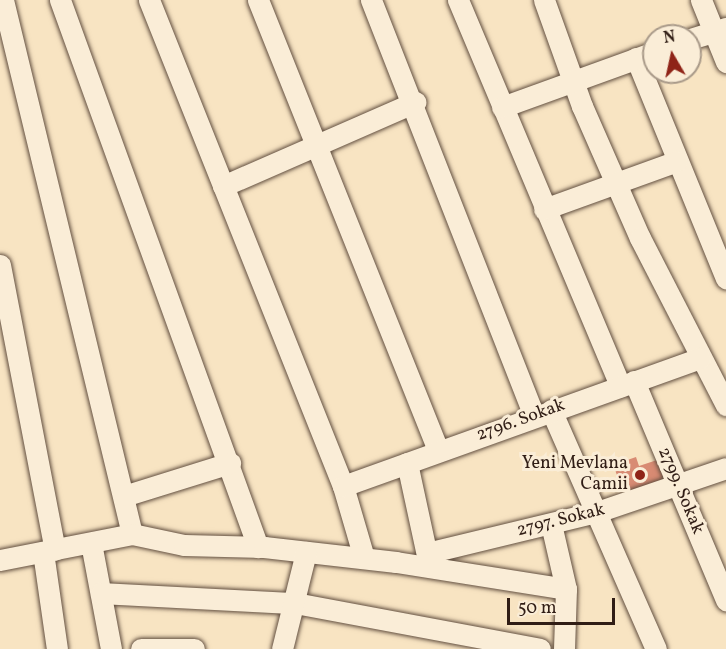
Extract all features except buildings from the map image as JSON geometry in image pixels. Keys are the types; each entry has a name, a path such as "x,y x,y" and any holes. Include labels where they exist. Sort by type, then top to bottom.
{"street":[{"path":"3,0 127,495 132,534"},
{"path":"60,0 230,464 258,547"},
{"path":"149,0 343,486 364,558"},
{"path":"258,0 438,451"},
{"path":"371,0 543,413 597,512 656,649"},
{"name":"2799. Sokak","path":"458,0 544,209 678,487 726,600"},
{"path":"544,0 573,81 616,184 700,358 726,405"},
{"path":"701,0 720,29 726,62"},
{"path":"702,35 720,29"},
{"path":"502,107 642,56"},
{"path":"653,84 676,161 726,278"},
{"path":"223,186 415,102"},
{"path":"544,209 676,161"},
{"path":"0,265 49,551 57,649"},
{"name":"2796. Sokak","path":"343,486 700,358"},
{"path":"407,463 428,560"},
{"path":"127,495 230,464"},
{"name":"2797. Sokak","path":"428,560 678,487 726,468"},
{"path":"550,524 566,589 564,649"},
{"path":"0,560 132,534 184,546 258,547 364,558 428,560 566,589"},
{"path":"91,543 111,649"},
{"path":"282,649 306,552"},
{"path":"101,593 292,602 540,649"},
{"path":"141,649 194,649"}],"place":[{"name":"Yeni Mevlana Camii","path":"640,475"}]}
